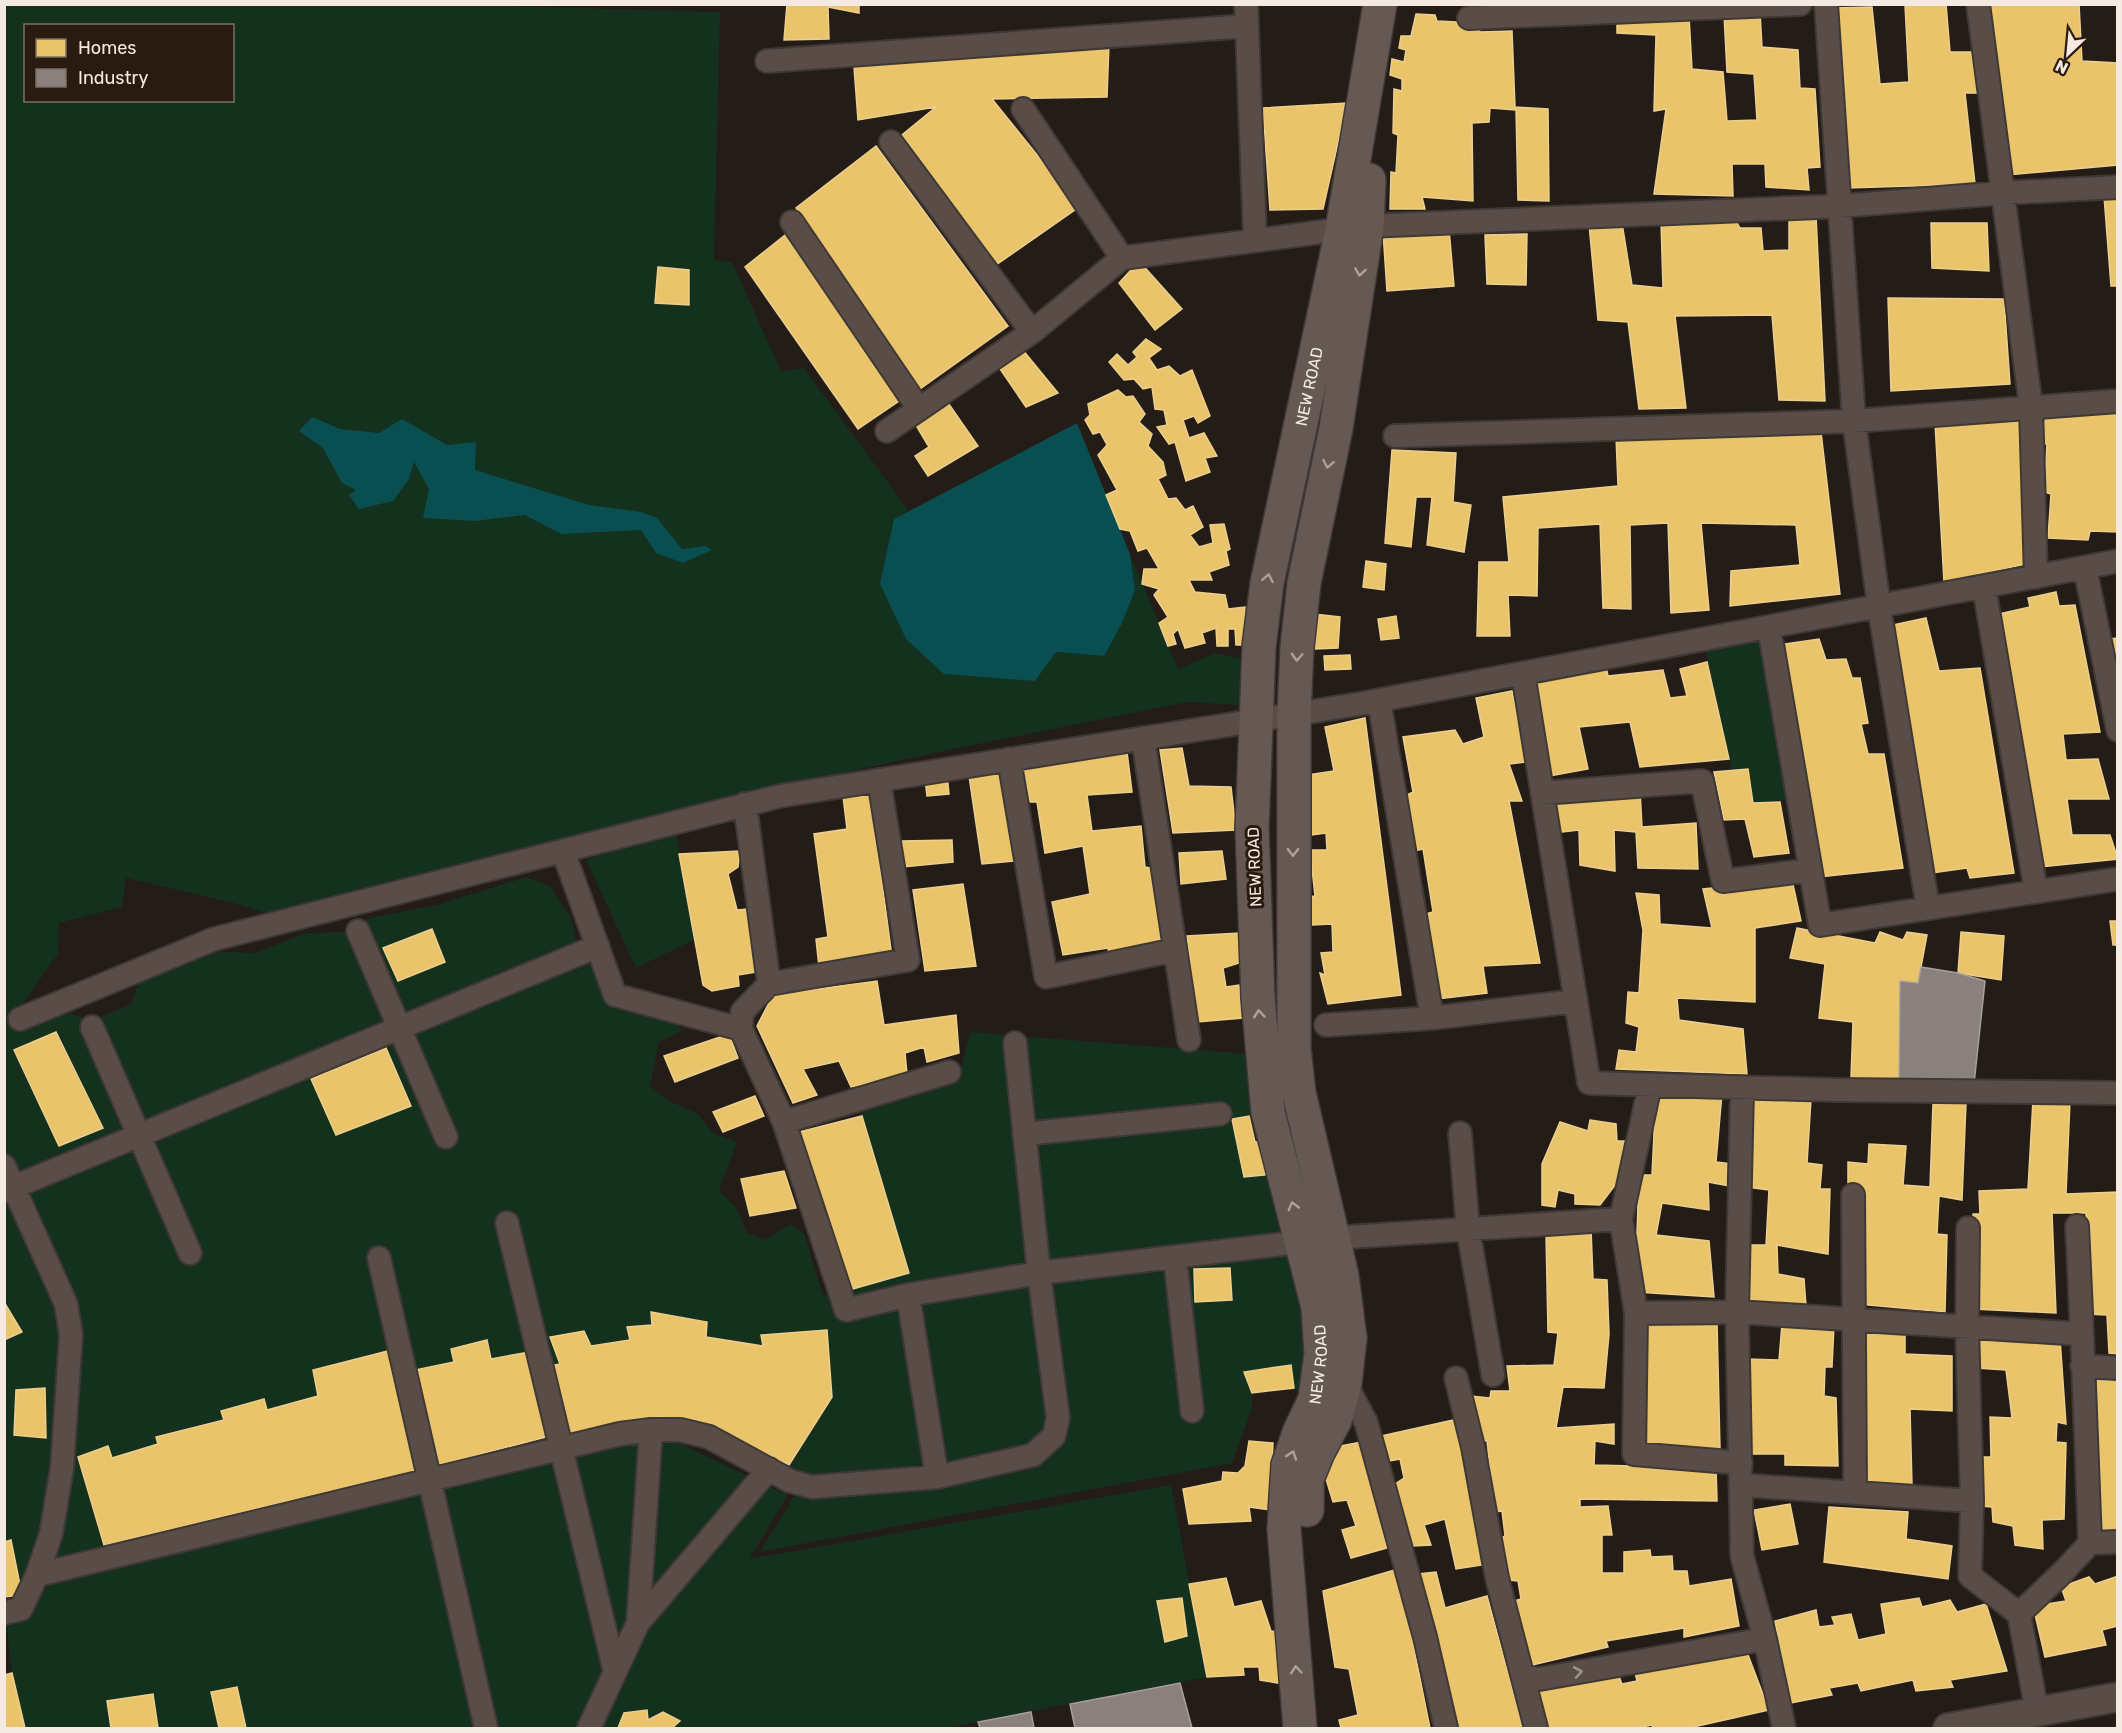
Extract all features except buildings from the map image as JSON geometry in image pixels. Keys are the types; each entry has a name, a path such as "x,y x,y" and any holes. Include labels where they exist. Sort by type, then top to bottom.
{"main road":[{"name":"NEW ROAD","path":"1300,1728 1284,1529 1288,1465 1299,1433 1315,1399 1331,1380 1350,1338 1342,1276 1318,1240 1268,1112 1258,998 1252,828 1259,647 1267,583 1354,228 1380,4 1354,228 1335,428 1304,583 1297,647 1294,714 1294,1049 1318,1240"},
{"name":"NEW ROAD","path":"1323,1728 1306,1534 1307,1479 1335,1419 1331,1380"}],"street":[{"path":"1468,18 1682,7 1800,4"},
{"path":"1826,4 1854,421 1879,606 1928,908"},
{"path":"1978,4 2031,407 2036,577"},
{"path":"767,61 1246,15 1255,239"},
{"path":"1023,109 1122,258"},
{"path":"891,142 1032,332"},
{"path":"888,431 1032,332 1122,258 1354,228 1840,206 2002,193 2118,187"},
{"path":"792,222 919,409"},
{"path":"1395,436 1854,421 2118,401"},
{"path":"20,1019 214,939 780,796 1379,700 2118,561"},
{"path":"2085,568 2118,730"},
{"path":"1984,587 2036,891"},
{"path":"1769,627 1820,925 2118,879"},
{"path":"1523,673 1589,1083 1742,1088 2118,1093"},
{"path":"1379,700 1432,1018"},
{"path":"1143,738 1189,1040"},
{"path":"1009,759 1046,977 1175,950"},
{"path":"879,780 908,960 769,984 742,1012 741,1029 784,1122 846,1310 908,1295 1039,1273 1318,1240 1621,1219"},
{"path":"1542,793 1702,781 1723,881 1810,870"},
{"path":"745,804 769,984"},
{"path":"563,850 615,995 741,1029"},
{"path":"358,931 446,1137"},
{"path":"9,1189 598,946"},
{"path":"1326,1025 1432,1018 1576,1001"},
{"path":"92,1027 190,1253"},
{"path":"37,1575 620,1434 651,1430 680,1431 709,1437 790,1481 812,1487 937,1477 1033,1455 1054,1436 1058,1418 1039,1273 1015,1043"},
{"path":"784,1122 949,1072"},
{"path":"1650,1085 1621,1219 1636,1313 1634,1454 1855,1493 1972,1501"},
{"path":"1742,1088 1737,1312 1742,1556 1765,1639 1784,1728"},
{"path":"1024,1134 1220,1114"},
{"path":"1460,1133 1468,1229 1493,1375"},
{"path":"4,1166 9,1189 66,1304 71,1335 62,1468 51,1534 37,1575 21,1609 4,1613"},
{"path":"1853,1195 1855,1493"},
{"path":"507,1223 615,1672"},
{"path":"2077,1226 2090,1543"},
{"path":"1968,1228 1967,1328 1972,1501 1970,1576 2019,1614 2037,1712"},
{"path":"1175,1257 1192,1411"},
{"path":"379,1258 486,1728"},
{"path":"908,1295 937,1477"},
{"path":"1636,1313 1737,1312 2082,1334"},
{"path":"2082,1366 2118,1368"},
{"path":"1456,1378 1473,1447 1497,1578 1536,1728"},
{"path":"1331,1380 1366,1422 1425,1637 1446,1728"},
{"path":"638,1623 651,1430"},
{"path":"589,1728 638,1623 769,1469"},
{"path":"2019,1614 2090,1543 2118,1542"},
{"path":"1522,1673 1526,1677 1539,1679 1765,1639"},
{"path":"1948,1728 2037,1712 2115,1704"}],"green space":[{"path":"440,4 720,12 714,260 732,262 781,371 804,368 909,511 894,519 1056,652 1104,656 1135,590 1130,554 1178,669 1215,653 1241,659 1239,705 1187,702 929,754 662,813 509,853 289,920 234,903 126,878 122,907 59,923 58,954 11,1020 66,1012 92,1020 132,1004 138,983 201,951 255,953 306,933 344,932 370,918 437,905 526,877 550,886 572,920 578,954 591,966 603,995 645,1015 670,1018 682,1031 659,1042 650,1086 669,1101 697,1113 714,1134 737,1141 719,1191 736,1207 747,1233 765,1240 790,1224 804,1233 823,1296 909,1273 862,1116 854,1101 949,1072 960,1071 970,1032 1248,1054 1256,1095 1249,1116 1232,1120 1244,1177 1274,1174 1301,1259 1315,1399 1294,1388 1291,1365 1245,1372 1252,1393 1252,1408 1232,1463 760,1552 798,1490 783,1477 832,1398 827,1331 762,1335 763,1346 706,1337 707,1322 651,1312 652,1325 627,1327 630,1340 591,1346 584,1331 551,1336 560,1364 549,1366 529,1352 491,1359 487,1340 451,1349 454,1362 415,1370 398,1349 314,1370 318,1396 267,1410 264,1400 221,1411 224,1420 156,1437 158,1444 112,1458 108,1446 78,1457 106,1558 651,1430 788,1495 749,1559 1171,1485 1207,1677 946,1728 25,1728 12,1673 5,1613 22,1595 12,1541 5,1542 4,1340 22,1332 4,1302 5,5"},
{"path":"1769,627 1798,799 1753,803 1748,769 1732,770 1704,643"},
{"path":"675,827 695,939 636,968 586,860"}],"water":[{"path":"312,417 340,429 379,433 402,419 447,445 476,442 475,470 589,505 641,512 657,518 682,549 705,546 712,550 683,563 656,553 641,530 561,534 525,515 475,521 423,518 429,489 414,462 409,479 393,501 359,509 349,495 356,490 342,483 323,448 299,431"},
{"path":"1077,423 1130,554 1135,590 1122,623 1104,656 1056,652 1035,681 944,674 906,639 880,584 894,519"}]}
